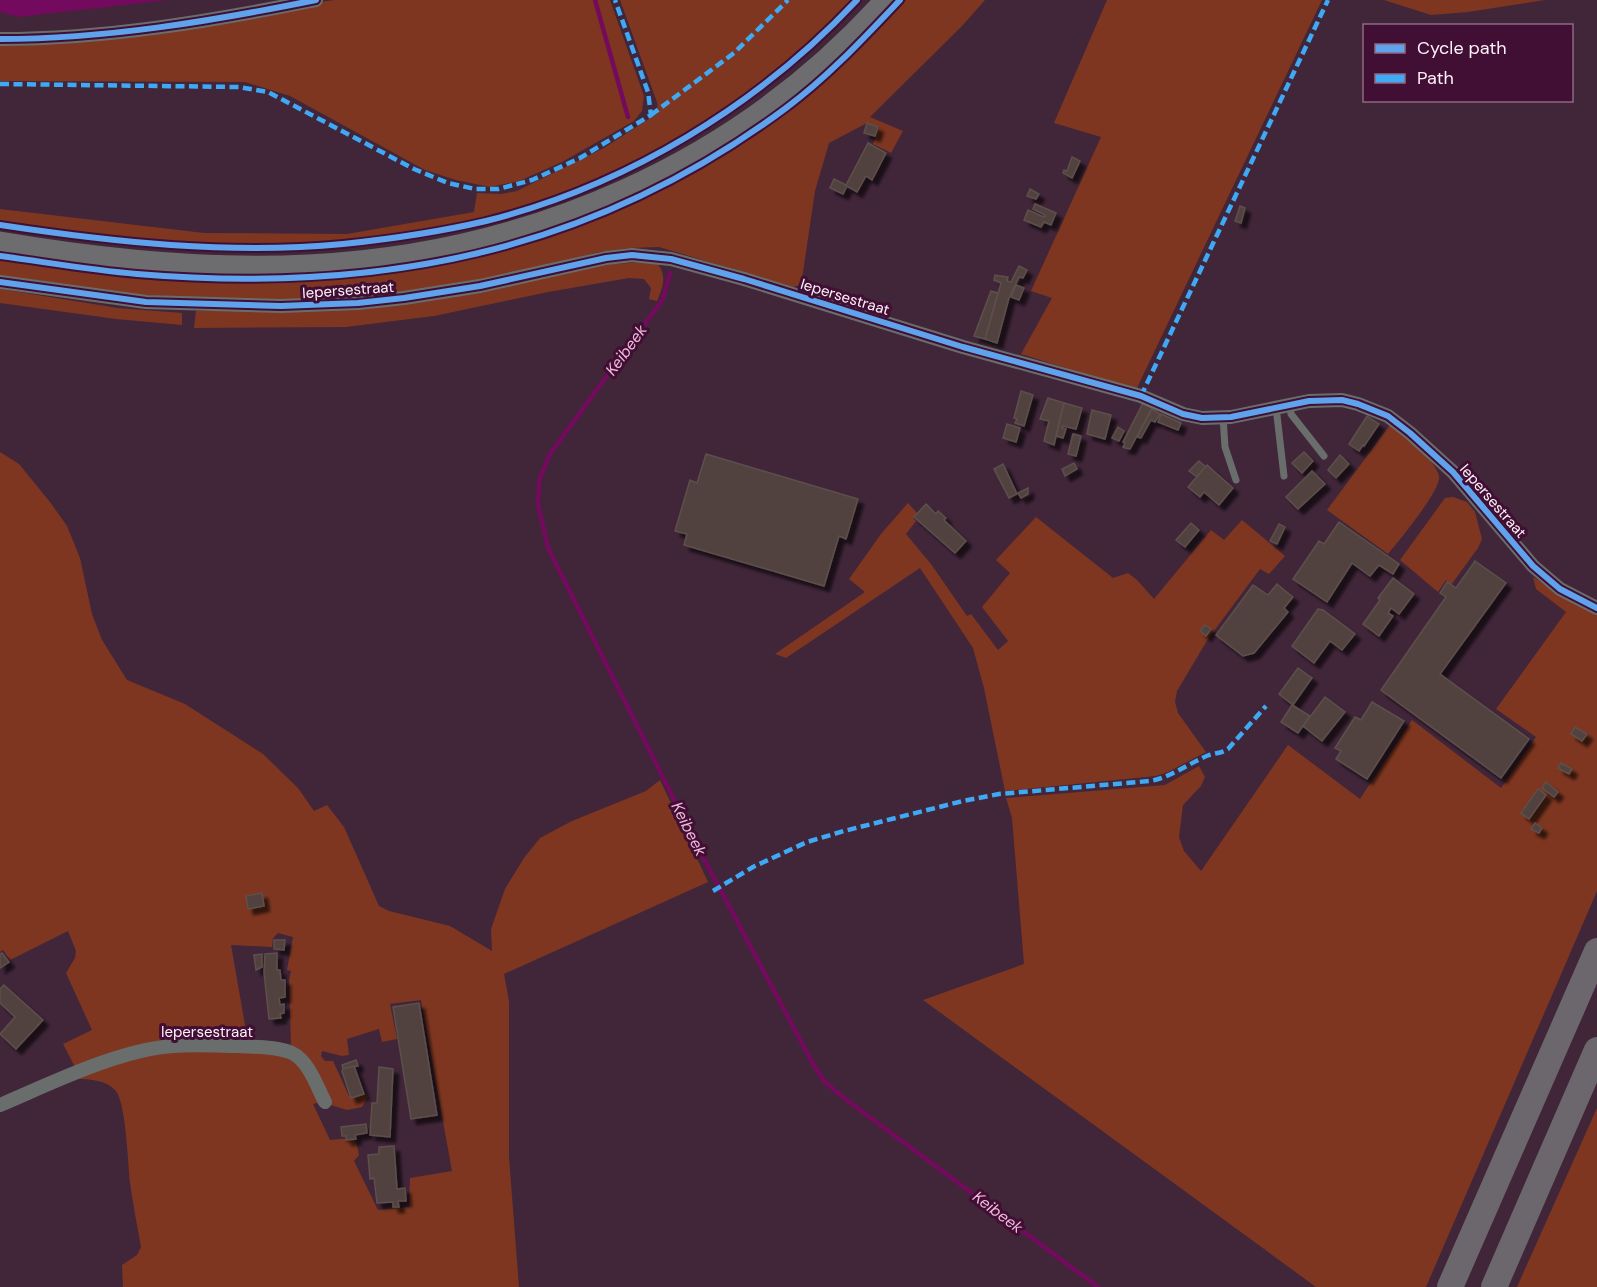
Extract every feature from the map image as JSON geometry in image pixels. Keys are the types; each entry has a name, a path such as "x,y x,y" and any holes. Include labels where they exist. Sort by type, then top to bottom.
{"highway":[{"path":"1450,1287 1597,951"},
{"path":"1494,1287 1597,1050"}],"main road":[{"path":"0,242 185,263 308,265 424,252 525,228 578,210 632,187 719,140 800,82 836,51 885,0"}],"street":[{"path":"0,39 30,39 133,31 252,13 316,0"},
{"name":"Iepersestraat","path":"0,282 146,302 258,305 336,304 404,298 480,286 606,258 632,255 651,256 703,267 963,347 1141,396 1183,414 1202,418 1222,417 1308,400 1342,400 1388,416 1410,432 1453,472 1533,566 1560,589 1597,608"},
{"name":"Iepersestraat","path":"0,1105 84,1069 150,1049 201,1045 243,1046 292,1053 306,1066 325,1102"}],"lane":[{"path":"1283,406 1324,456"},
{"path":"1283,406 1284,476"},
{"path":"1222,417 1225,447 1236,480"}],"shaded area":[{"path":"0,0 169,0 19,17 0,12"},
{"path":"335,0 610,0 644,96 642,111 634,121 562,162 519,181 490,187 456,180 425,170 290,96 245,82 0,81 0,43"},
{"path":"620,0 855,0 819,36 780,69 696,127 613,171 529,204 444,226 358,239 271,244 182,241 92,233 0,221 0,209 204,233 347,234 474,212 477,193 501,194 517,191 604,148 658,113 657,102"},
{"path":"906,0 985,0 962,26 870,117 903,131 891,153 873,144 879,127 867,123 829,143 815,191 800,285 793,287 659,247 599,252 460,284 388,295 271,301 123,294 0,278 0,260 168,279 231,281 337,279 401,272 464,260 525,244 586,223 644,198 701,169 755,135 807,97 833,74"},
{"path":"1107,0 1322,0 1136,390 1021,354 1052,298 1031,291 1101,137 1054,123"},
{"path":"1384,0 1545,0 1468,12 1431,15"},
{"path":"644,262 658,264 662,273 662,287 657,301 649,299 651,288 644,279 629,278 434,316 346,327 194,328 196,311 278,311 598,265"},
{"path":"0,289 118,308 182,313 182,325 116,319 0,303"},
{"path":"1390,425 1426,456 1439,476 1434,492 1427,503 1388,554 1327,510"},
{"path":"0,452 19,464 67,526 80,558 92,614 102,640 127,680 185,704 263,754 298,788 314,811 327,805 344,827 379,906 389,911 450,926 492,951 491,929 505,889 524,858 540,838 572,821 646,791 660,780 708,882 504,974 509,1001 509,1157 519,1287 123,1287 122,1265 137,1255 141,1247 130,1183 122,1108 116,1091 108,1084 77,1079 126,1059 184,1049 299,1052 291,1045 289,981 291,971 287,970 293,937 278,933 273,938 272,947 231,945 248,1042 199,1041 75,1067 63,1044 92,1030 66,973 75,958 76,951 68,931 10,960 3,950 0,952","holes":["421,1000 452,1171 410,1178 409,1207 378,1210 354,1161 359,1155 356,1142 352,1138 330,1140 313,1104 321,1102 347,1110 362,1107 368,1097 365,1094 349,1096 333,1061 325,1061 321,1056 322,1051 342,1056 349,1055 347,1039 379,1029 382,1042 397,1039 390,1004"]},
{"path":"1453,497 1467,502 1475,512 1482,539 1451,585 1446,580 1438,592 1400,560 1445,498"},
{"path":"908,503 917,513 913,518 916,521 906,534 931,564 967,616 971,614 998,650 1008,641 982,607 1010,573 996,560 1036,517 1113,578 1128,573 1154,599 1211,530 1224,540 1242,520 1285,556 1269,574 1260,569 1208,639 1177,691 1175,702 1178,713 1206,752 1156,776 1005,791 984,688 973,648 920,568 786,658 775,654 865,592 849,579 881,534"},
{"path":"1533,577 1597,615 1597,891 1426,1287 1316,1287 923,1000 1024,964 1012,818 1006,798 1165,785 1199,766 1205,777 1201,786 1183,805 1179,837 1184,851 1201,871 1288,745 1360,799 1412,720 1501,788 1536,737 1496,709 1566,612 1536,589"},
{"path":"1597,1108 1597,1287 1517,1287"}],"building":[{"path":"867,123 878,127 875,136 864,133"},
{"path":"868,143 886,153 872,180 866,176 857,192 847,186 843,194 830,188 834,179 846,185"},
{"path":"1072,157 1080,161 1072,178 1063,173 1064,170 1067,171"},
{"path":"1030,189 1039,194 1036,199 1027,196"},
{"path":"1035,204 1056,213 1051,225 1044,222 1041,227 1024,220 1028,210 1044,217 1045,215 1033,209"},
{"path":"1240,206 1245,208 1241,223 1235,221"},
{"path":"1019,266 1027,270 1023,278 1019,277 1009,298 997,343 985,339 1001,283 994,280 995,275 1008,277 1007,281 1011,282"},
{"path":"1016,285 1024,288 1019,300 1011,297"},
{"path":"991,291 998,293 985,339 974,336"},
{"path":"1021,391 1033,395 1024,426 1015,423 1017,419 1014,418"},
{"path":"1048,398 1064,403 1054,445 1044,441 1049,421 1040,419"},
{"path":"1064,403 1082,408 1076,429 1063,426 1062,428 1066,429 1063,438 1056,436"},
{"path":"1143,403 1152,408 1130,449 1125,448 1123,442"},
{"path":"1152,409 1160,414 1155,422 1151,420 1141,438 1137,437"},
{"path":"1092,410 1111,415 1105,439 1087,434"},
{"path":"1161,414 1181,423 1178,430 1158,422"},
{"path":"1367,416 1379,424 1359,451 1349,444"},
{"path":"1007,424 1020,428 1016,442 1003,438"},
{"path":"1118,427 1124,431 1119,441 1112,438"},
{"path":"1073,434 1081,436 1076,456 1068,454"},
{"path":"1304,452 1313,461 1302,473 1292,463"},
{"path":"706,454 858,499 846,539 839,536 824,586 684,545 687,534 675,531 690,480 697,483"},
{"path":"1340,455 1349,464 1336,478 1328,470"},
{"path":"1199,461 1206,467 1197,477 1189,471"},
{"path":"1074,463 1077,469 1065,476 1062,469"},
{"path":"1003,464 1017,494 1009,498 994,469"},
{"path":"1207,465 1233,488 1219,505 1204,492 1200,497 1188,487"},
{"path":"1312,471 1325,484 1298,509 1286,497"},
{"path":"1028,488 1028,494 1021,498 1018,493"},
{"path":"926,504 936,514 938,511 946,518 944,520 966,541 955,553 914,517"},
{"path":"1339,522 1399,564 1393,574 1379,565 1370,576 1352,563 1327,602 1293,579 1319,541 1324,544"},
{"path":"1191,523 1199,530 1185,547 1176,540"},
{"path":"1279,524 1285,527 1277,544 1270,541"},
{"path":"1475,561 1506,583 1440,674 1529,739 1501,778 1381,690 1446,597 1440,593 1447,582 1456,588"},
{"path":"1393,578 1414,594 1399,614 1391,608 1388,613 1393,616 1379,636 1363,624"},
{"path":"1277,584 1293,597 1284,608 1288,612 1254,653 1243,656 1216,635 1253,585 1268,595"},
{"path":"1318,609 1323,610 1355,634 1342,650 1330,641 1314,663 1292,646"},
{"path":"1205,625 1211,629 1206,636 1200,631"},
{"path":"1298,668 1312,678 1293,705 1279,694"},
{"path":"1325,697 1345,712 1322,741 1303,726"},
{"path":"1372,702 1404,721 1367,779 1336,759 1341,751 1335,748 1355,717 1361,720"},
{"path":"1292,705 1310,716 1298,733 1281,722"},
{"path":"1575,727 1587,734 1582,741 1571,734"},
{"path":"1561,763 1572,769 1569,774 1558,768"},
{"path":"1546,782 1558,792 1554,797 1542,788"},
{"path":"1538,789 1546,795 1529,819 1521,813"},
{"path":"1535,823 1542,828 1539,833 1531,829"},
{"path":"262,893 264,906 248,909 246,896"},
{"path":"274,940 285,940 284,950 274,949"},
{"path":"2,953 9,962 0,968 0,954"},
{"path":"277,953 277,970 280,970 281,980 285,980 285,997 279,998 280,1005 284,1004 284,1013 280,1014 281,1018 269,1019 264,972 265,954"},
{"path":"262,954 262,967 256,970 254,955"},
{"path":"4,985 43,1020 16,1049 0,1034 15,1017 0,1003 0,989"},
{"path":"419,1003 437,1115 411,1119 393,1007"},
{"path":"356,1060 358,1066 343,1069 342,1065"},
{"path":"354,1066 364,1094 351,1098 342,1071"},
{"path":"379,1067 393,1069 390,1137 370,1135 372,1103 377,1103"},
{"path":"366,1124 367,1133 355,1135 356,1139 346,1140 346,1136 342,1136 341,1127"},
{"path":"394,1146 397,1189 405,1188 406,1201 398,1201 399,1207 393,1207 393,1202 377,1203 374,1178 370,1179 368,1155 379,1154 379,1147"}],"waterway":[{"name":"Keibeek","path":"595,0 628,117"},
{"name":"Keibeek","path":"670,273 663,299 550,454 539,481 538,504 548,548 704,859 824,1081 1098,1287"}],"marked path":[{"path":"0,84 239,87 268,92 414,169 448,183 475,189 498,189 532,180 580,158 651,115 648,92 615,0"},
{"path":"651,115 734,53 788,0"},
{"path":"1141,396 1328,0"},
{"path":"713,891 753,867 807,842 963,801 999,794 1158,779 1209,755 1228,749 1266,706"}],"cycle path":[{"path":"0,39 119,32 238,15 316,0"},
{"path":"0,225 85,237 171,245 257,248 361,242 433,232 486,221 538,206 589,186 687,137 733,107 777,74 819,38 857,0"},
{"path":"0,256 137,274 225,279 312,277 396,269 478,253 558,230 636,198 712,158 801,96 845,57 900,0"},
{"path":"0,282 146,302 281,306 358,303 404,298 480,286 606,258 632,255 671,259 744,279 963,347 1141,396 1183,414 1202,418 1231,417 1309,401 1342,400 1358,404 1388,416 1410,433 1453,472 1533,566 1560,589 1597,608"}]}
